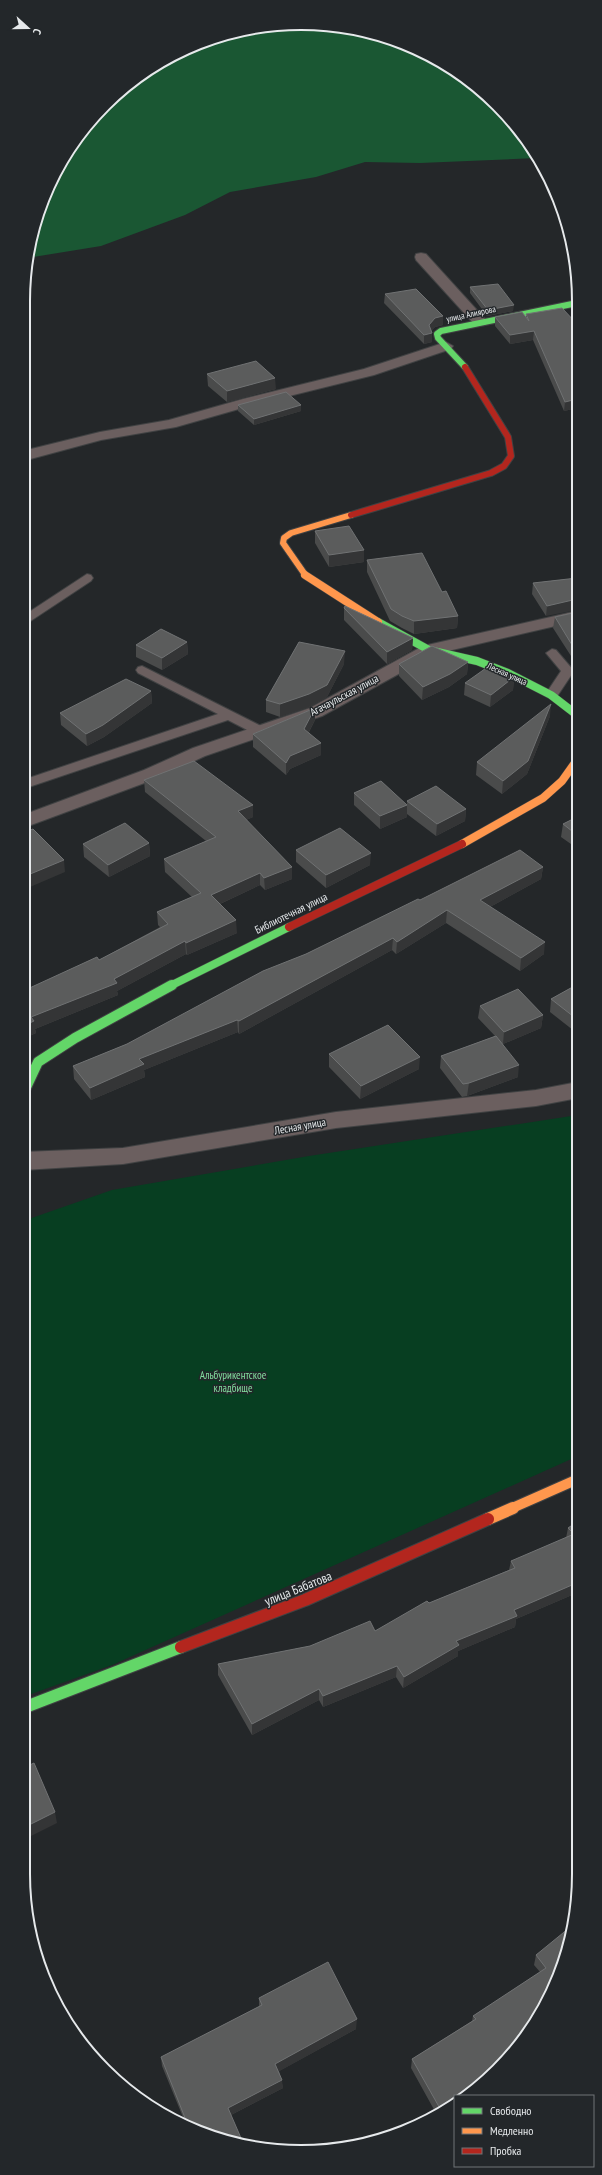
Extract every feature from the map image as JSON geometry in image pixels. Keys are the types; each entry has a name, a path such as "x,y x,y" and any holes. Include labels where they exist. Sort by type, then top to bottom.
{"street":[{"path":"421,257 480,322"},
{"name":"улица Алиярова","path":"446,346 438,338 438,334 441,331 572,304"},
{"path":"30,454 100,436 171,424 248,402 369,372 446,346"},
{"name":"Лесная улица","path":"446,346 463,364 508,437 511,456 504,466 491,473 291,534 284,538 283,543 306,576 395,633 429,650 477,661 508,673 551,695 572,711"},
{"name":"Агачаульская улица","path":"30,819 102,790 151,774 199,752 316,712 429,650 572,617"},
{"name":"Библиотечная улица","path":"30,1064 174,984 358,893 469,841 543,798 562,781 572,767"},
{"name":"Лесная улица","path":"30,1161 123,1156 336,1120 536,1098 572,1091"},
{"name":"улица Бабатова","path":"30,1705 305,1600 572,1482"}],"lane":[{"path":"30,617 87,578"},
{"path":"551,695 568,671 552,653"},
{"path":"142,670 260,730"},
{"path":"30,783 229,715"}],"green space":[{"path":"301,30 336,32 371,39 405,51 436,66 480,97 505,122 531,158 420,163 365,162 316,177 230,192 185,215 101,246 34,257 44,214 66,165 76,150 109,109 150,76 181,58 197,51 214,44 248,35 266,32"},
{"name":"Альбурикентское кладбище","path":"572,1116 572,1459 112,1665 30,1694 30,1219 112,1190 309,1156"}],"building":[{"path":"498,284 514,305 488,310 470,287"},
{"path":"416,289 443,316 435,318 429,325 432,333 424,335 385,294"},
{"path":"562,308 572,319 572,400 565,402 534,331 510,335 495,317 522,312 529,321 526,314"},
{"path":"256,361 275,378 227,391 207,374"},
{"path":"286,392 301,405 254,419 238,405"},
{"path":"349,526 364,550 329,555 315,531"},
{"path":"422,553 442,592 446,591 458,616 414,621 402,616 391,609 367,560"},
{"path":"572,579 572,600 547,606 533,583"},
{"path":"345,606 413,638 387,652 344,608"},
{"path":"572,613 572,645 555,617"},
{"path":"161,629 187,642 162,658 136,645"},
{"path":"299,642 345,651 327,685 309,694 280,704 266,700"},
{"path":"432,646 468,662 450,674 423,687 399,664"},
{"path":"489,666 514,677 491,695 465,683"},
{"path":"126,679 151,691 103,725 86,734 60,713"},
{"path":"551,704 528,761 503,781 477,762"},
{"path":"315,708 304,729 321,743 290,756 286,763 253,734"},
{"path":"194,761 253,805 238,811 292,867 264,878 260,873 211,895 236,920 186,943 185,941 114,979 117,983 31,1017 34,1021 30,1023 30,988 97,957 99,960 168,924 157,912 201,893 164,859 216,837 144,780"},
{"path":"381,781 407,805 380,816 354,793"},
{"path":"436,786 466,809 437,824 407,801"},
{"path":"572,820 572,831 563,824"},
{"path":"125,823 149,843 108,865 83,844"},
{"path":"340,828 371,853 326,875 296,850"},
{"path":"33,829 64,860 30,874 30,830"},
{"path":"520,850 543,867 480,900 545,942 521,958 447,910 397,942 393,938 239,1021 237,1020 139,1059 144,1064 90,1088 73,1066 127,1044 263,971 306,954 418,899 420,900"},
{"path":"572,987 572,1015 551,999"},
{"path":"518,989 543,1015 504,1032 480,1006"},
{"path":"388,1025 420,1057 361,1086 329,1054"},
{"path":"496,1036 519,1065 463,1084 441,1056"},
{"path":"572,1525 572,1532 568,1528"},
{"path":"572,1535 572,1585 514,1610 517,1616 456,1641 459,1645 404,1677 397,1666 323,1696 319,1689 252,1724 218,1664 310,1646 370,1621 375,1631 427,1601 429,1603 515,1568 511,1561"},
{"path":"34,1763 55,1812 30,1824 30,1765"},
{"path":"566,1930 558,1961 544,1994 536,2010 516,2039 493,2066 480,2078 458,2095 454,2095 454,2098 439,2107 412,2059 476,2019 473,2016 546,1968 536,1955"},
{"path":"328,1962 357,2019 275,2064 282,2080 228,2108 241,2138 214,2131 185,2119 161,2057 262,2005 259,1998"}],"traffic: fast":[{"path":"465,367 438,338 437,334 441,331 572,304"},
{"path":"378,622 429,650 477,661 508,673 551,695 572,711"},
{"path":"30,1079 38,1062 75,1038 174,984 289,927"},
{"path":"30,1705 181,1647"}],"traffic: slow":[{"path":"351,515 291,533 284,538 283,543 306,576 378,622"},
{"path":"462,844 543,798 562,781 572,767"},
{"path":"488,1519 572,1482"}],"traffic: jam":[{"path":"351,515 491,473 504,466 511,456 508,437 465,367"},
{"path":"289,927 462,844"},
{"path":"181,1647 305,1600 488,1519"}]}
